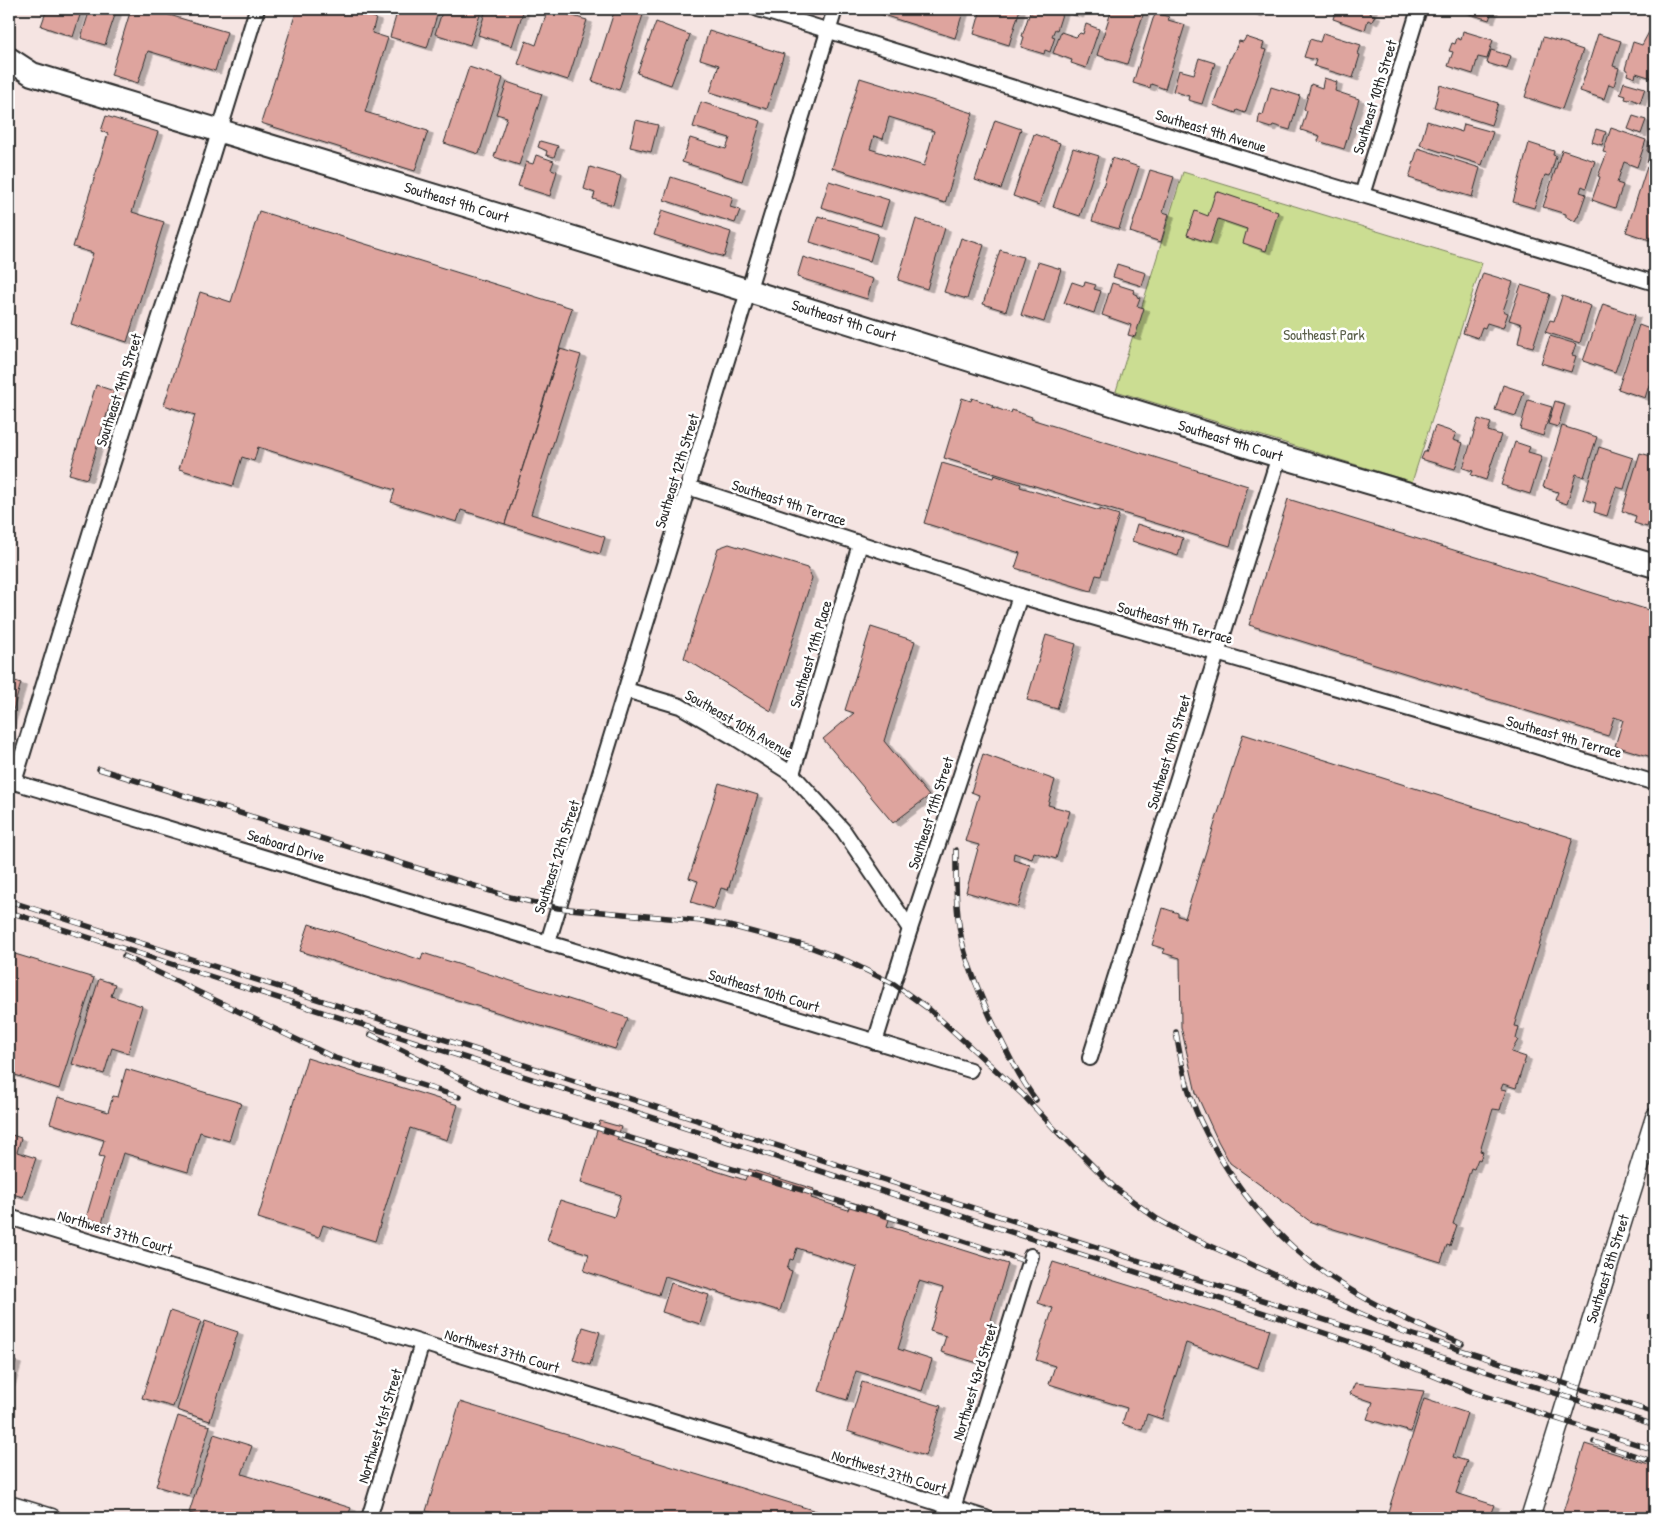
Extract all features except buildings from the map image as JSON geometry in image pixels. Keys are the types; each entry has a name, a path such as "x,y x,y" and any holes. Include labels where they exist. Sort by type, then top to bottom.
{"main road":[{"name":"Southeast 9th Court","path":"9,59 32,74 749,291 1279,456 1655,566"},
{"name":"Southeast 9th Court","path":"9,75 32,74"}],"street":[{"name":"Southeast 14th Street","path":"14,782 93,524 220,131 257,9"},
{"name":"Southeast 9th Avenue","path":"758,9 1655,283"},
{"name":"Southeast 12th Street","path":"548,942 836,9"},
{"name":"Southeast 10th Street","path":"1362,195 1419,9"},
{"name":"Southeast 10th Street","path":"1090,1058 1279,456"},
{"name":"Southeast 9th Terrace","path":"688,487 1020,596 1629,773 1655,783"},
{"name":"Southeast 11th Place","path":"792,774 860,544"},
{"name":"Southeast 11th Street","path":"875,1042 910,929 1020,596"},
{"name":"Southeast 10th Avenue","path":"626,690 680,706 737,738 792,774 843,830 910,929"},
{"name":"Seaboard Drive","path":"14,782 548,942"},
{"name":"Southeast 10th Court","path":"548,942 970,1070"},
{"name":"Southeast 8th Street","path":"1530,1518 1655,1117"},
{"name":"Northwest 37th Court","path":"9,1217 422,1343 951,1513 986,1518"},
{"name":"Northwest 43rd Street","path":"951,1513 1030,1256"},
{"name":"Northwest 41st Street","path":"369,1518 422,1343"},
{"path":"9,1505 52,1518"}],"green space":[{"name":"Southeast Park","path":"1183,172 1482,263 1412,482 1116,391"}],"railway":[{"path":"99,769 510,897 558,908 702,921 734,927 810,947 847,961 894,984 930,1010 1022,1094 1063,1138"},
{"path":"956,850 956,887 961,937 973,977 1003,1043 1018,1072 1036,1100"},
{"path":"9,901 1655,1425"},
{"path":"9,912 1280,1318 1348,1341 1473,1392 1655,1450"},
{"path":"124,956 335,1058 459,1097"},
{"path":"1176,1032 1185,1077 1191,1099 1200,1120 1227,1169 1243,1192 1280,1235 1323,1272 1346,1287 1388,1311 1462,1344"},
{"path":"370,1034 489,1093 518,1104 858,1207 1022,1260"},
{"path":"1059,1132 1115,1188 1157,1219 1184,1234 1402,1331 1532,1373"},
{"path":"1527,1371 1655,1413"},
{"path":"1594,1442 1655,1462"}]}
